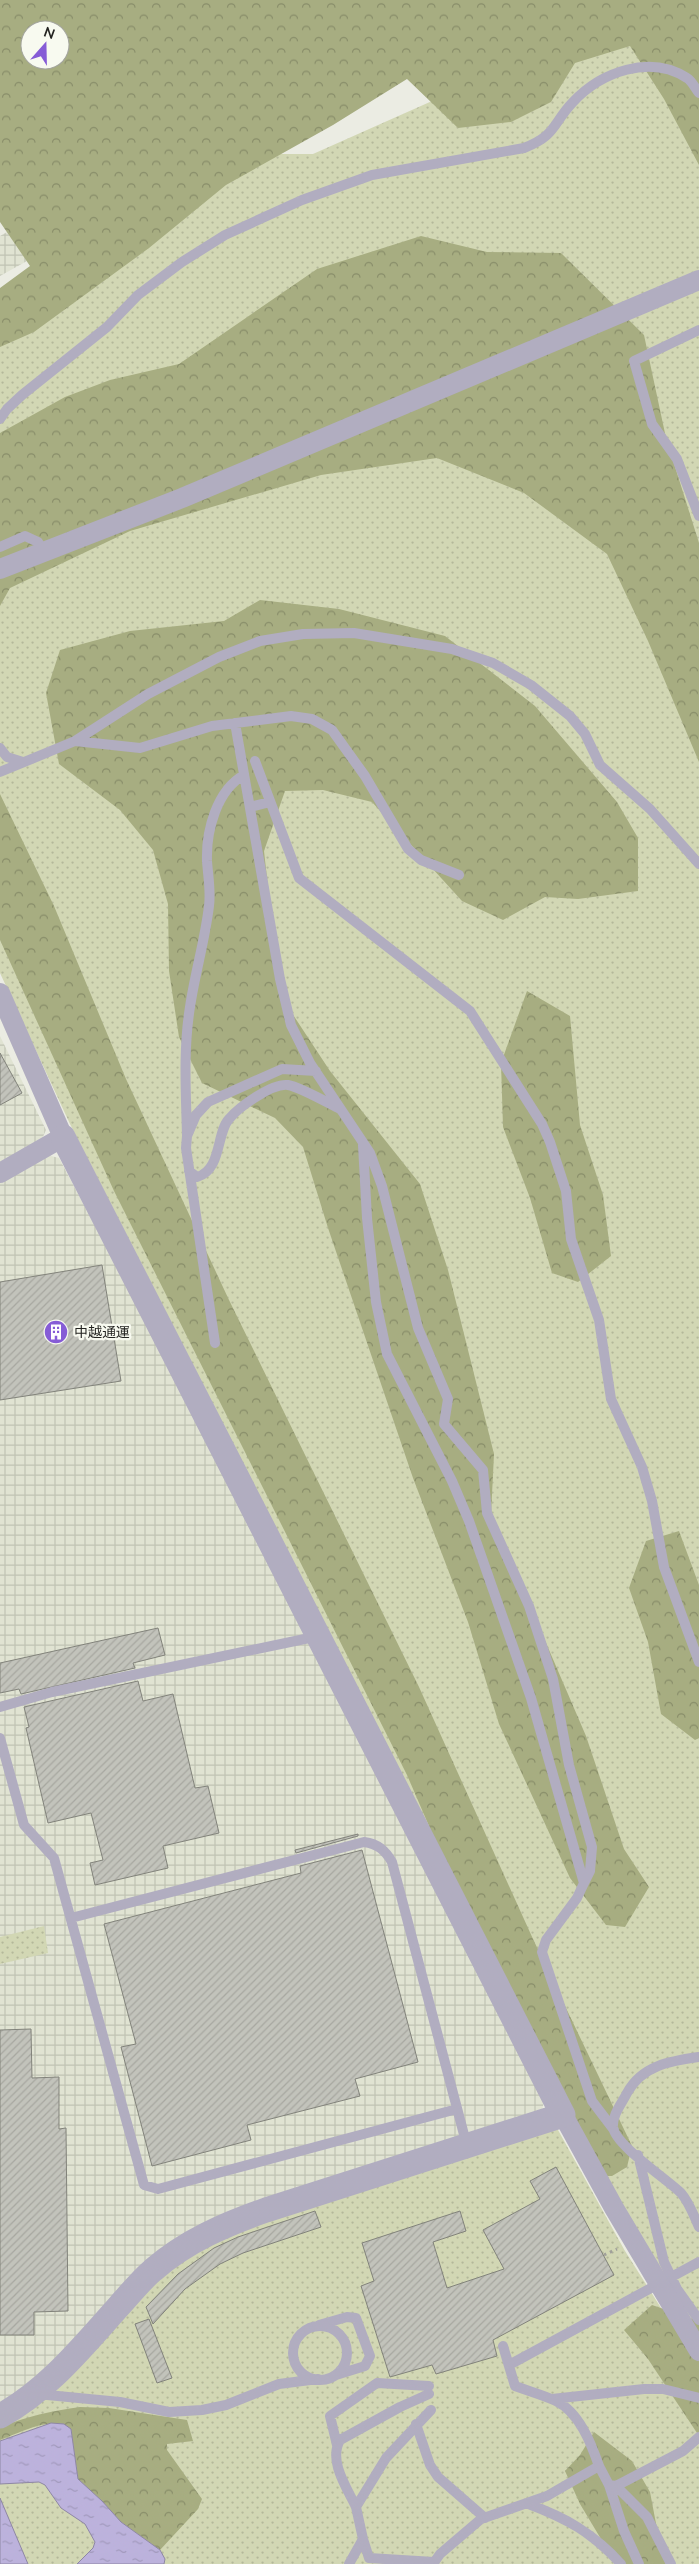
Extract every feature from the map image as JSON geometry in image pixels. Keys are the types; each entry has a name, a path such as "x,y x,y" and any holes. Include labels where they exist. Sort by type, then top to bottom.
{"street":[{"path":"0,569 259,466 699,280"},
{"path":"0,993 63,1137 563,2115 614,2208 699,2352"},
{"path":"0,1173 63,1137"},
{"path":"0,2416 34,2394 54,2377 152,2270 202,2237 229,2223 266,2210 563,2115"}],"lane":[{"path":"0,419 7,409 22,395 107,327 138,296 182,262 225,235 302,200 372,175 524,148 540,142 552,132 572,103 585,92 614,74 635,67 662,68 688,79 699,93"},
{"path":"699,330 634,361 652,424 677,459 699,516"},
{"path":"0,547 25,536 38,542 44,552"},
{"path":"0,772 75,741 148,694 219,657 260,641 303,634 354,633 452,649 501,668 531,685 570,716 585,734 600,765 650,809 699,864"},
{"path":"75,741 140,748 212,726 292,716 312,719 332,730 366,776 408,849 421,860 459,875"},
{"path":"235,723 291,1025 316,1071 370,1153 382,1186 418,1328 448,1399 444,1424 483,1470 487,1513 529,1606 553,1679 570,1765 592,1847 590,1871 577,1898 546,1940 542,1952 592,2100 623,2144 682,2195 699,2227"},
{"path":"0,748 7,757 23,762"},
{"path":"255,761 299,878 470,1011 542,1124 566,1191 571,1239 599,1320 611,1399 642,1468 652,1501 664,1567 699,1662"},
{"path":"215,1343 189,1172 185,1055 190,1008 209,906 210,880 207,861 209,836 218,804 227,787 244,775"},
{"path":"250,807 270,802"},
{"path":"187,1136 196,1115 208,1102 282,1069 316,1071"},
{"path":"189,1172 197,1177 203,1176 216,1158 228,1120 264,1091 287,1085 340,1109"},
{"path":"362,1141 366,1218 376,1302 387,1354 452,1481 469,1521 531,1698 584,1883"},
{"path":"0,1706 52,1692 319,1636"},
{"path":"0,1738 24,1825 54,1858 141,2180 150,2188 158,2189 457,2109"},
{"path":"71,1918 364,1842 374,1844 386,1852 392,1862 467,2146"},
{"path":"614,2130 613,2119 630,2088 650,2068 672,2060 699,2057"},
{"path":"638,2155 664,2262 677,2289 699,2320"},
{"path":"509,2365 699,2262"},
{"path":"34,2394 120,2402 168,2412 202,2410 226,2405 279,2384 323,2379 364,2366 370,2356 356,2318 347,2316 300,2333 293,2349 289,2372 279,2384"},
{"path":"293,2349 296,2366 302,2373 323,2379 342,2368 346,2360 345,2343 333,2329 316,2326"},
{"path":"503,2346 515,2386 551,2399 575,2416 593,2450 599,2466 612,2485 647,2517 671,2564"},
{"path":"337,2445 330,2416 376,2383 429,2390 340,2440 337,2445 335,2448 338,2467 356,2507 369,2558 434,2563 440,2554 485,2518 547,2496 599,2466"},
{"path":"551,2399 644,2389 663,2389 699,2399"},
{"path":"356,2507 386,2458 431,2410"},
{"path":"416,2424 430,2465 438,2477 485,2518"},
{"path":"612,2485 683,2451 699,2437"},
{"path":"612,2485 624,2531 638,2564"},
{"path":"526,2504 559,2515 579,2526 604,2546 621,2564"},
{"path":"349,2564 363,2540"}],"path":[{"path":"604,2255 615,2250"}],"shaded area":[{"path":"7,232 27,261 0,276 0,236"},
{"path":"0,1036 46,1130 42,1139 0,1164"},
{"path":"47,1155 59,1158 248,1513 544,2102 542,2110 48,2369 0,2405 0,1183"}],"green space":[{"path":"0,0 699,0 699,165 664,99 630,46 575,63 551,102 511,122 458,128 407,79 333,125 226,185 149,248 34,332 0,347 0,288 30,266 0,222"},
{"path":"699,0 699,276 0,562 0,338 266,154 313,154 486,77"},
{"path":"421,236 487,252 561,253 644,335 666,438 699,543 699,762 648,641 607,554 524,493 437,458 321,475 130,531 10,588 0,606 0,433 65,397 110,380 179,364 317,269"},
{"path":"699,290 699,2340 644,2250 70,1124 0,973 0,576"},
{"path":"260,600 339,609 445,636 535,706 617,802 638,838 638,891 578,899 545,897 503,920 462,901 372,802 323,790 285,791 264,851 280,995 330,1071 420,1184 448,1270 494,1454 491,1515 586,1736 624,1849 649,1887 625,1927 606,1925 570,1878 499,1724 468,1622 413,1478 328,1228 303,1147 275,1118 202,1083 179,1037 169,971 168,904 153,850 120,810 59,764 46,693 60,650 130,631 224,621"},
{"path":"0,794 54,906 126,1079 229,1300 419,1687 533,1939 632,2146 627,2167 612,2176 588,2176 532,2065 407,1775 114,1191 0,940"},
{"path":"527,991 570,1016 580,1125 603,1195 611,1256 578,1282 552,1273 530,1198 503,1127 501,1063"},
{"path":"679,1531 699,1585 699,1738 695,1740 661,1714 648,1642 629,1588 646,1541"},
{"path":"44,1926 48,1953 0,1964 0,1937"},
{"path":"552,2127 558,2130 625,2251 699,2368 699,2564 0,2564 0,2428 152,2284 217,2238"},
{"path":"652,2305 699,2321 699,2436 648,2359 624,2330"},
{"path":"80,2407 109,2408 187,2420 193,2441 167,2444 167,2450 202,2499 198,2509 160,2550 121,2522 78,2479 71,2430 64,2426 46,2424 0,2440 0,2428 19,2420 39,2414"},
{"path":"594,2432 632,2461 650,2492 662,2555 666,2564 616,2564 580,2504 565,2471 580,2455"}],"water":[{"path":"51,2423 64,2424 71,2429 78,2479 121,2522 160,2550 165,2559 164,2564 77,2564 93,2548 95,2542 85,2524 61,2508 45,2485 39,2482 0,2484 0,2441"},
{"path":"0,2498 28,2564 0,2564"}],"building":[{"path":"0,1053 22,1093 0,1105"},
{"name":"中越通運","path":"102,1265 121,1381 0,1400 0,1282"},
{"path":"158,1628 165,1655 133,1663 135,1668 21,1694 19,1689 0,1693 0,1663"},
{"path":"138,1681 143,1701 173,1694 195,1788 208,1786 219,1833 163,1846 168,1868 95,1885 90,1863 103,1860 91,1813 48,1823 26,1728 29,1727 24,1707"},
{"path":"358,1834 358,1836 296,1853 295,1850"},
{"path":"362,1850 418,2062 355,2079 360,2096 247,2125 251,2140 152,2166 121,2047 136,2044 104,1924 301,1873 300,1866"},
{"path":"31,2029 32,2078 59,2077 59,2129 66,2128 68,2311 34,2312 34,2335 0,2335 0,2030"},
{"path":"556,2167 614,2275 493,2340 497,2356 436,2374 432,2365 390,2377 361,2286 374,2281 362,2243 460,2211 466,2231 433,2242 447,2288 504,2269 483,2230 540,2199 530,2181"},
{"path":"315,2211 321,2227 243,2253 220,2264 185,2289 153,2324 146,2307 178,2274 214,2248 238,2237"},
{"path":"149,2319 172,2378 157,2383 135,2324"}],"place":[{"name":"中越通運","path":"56,1332"}]}
